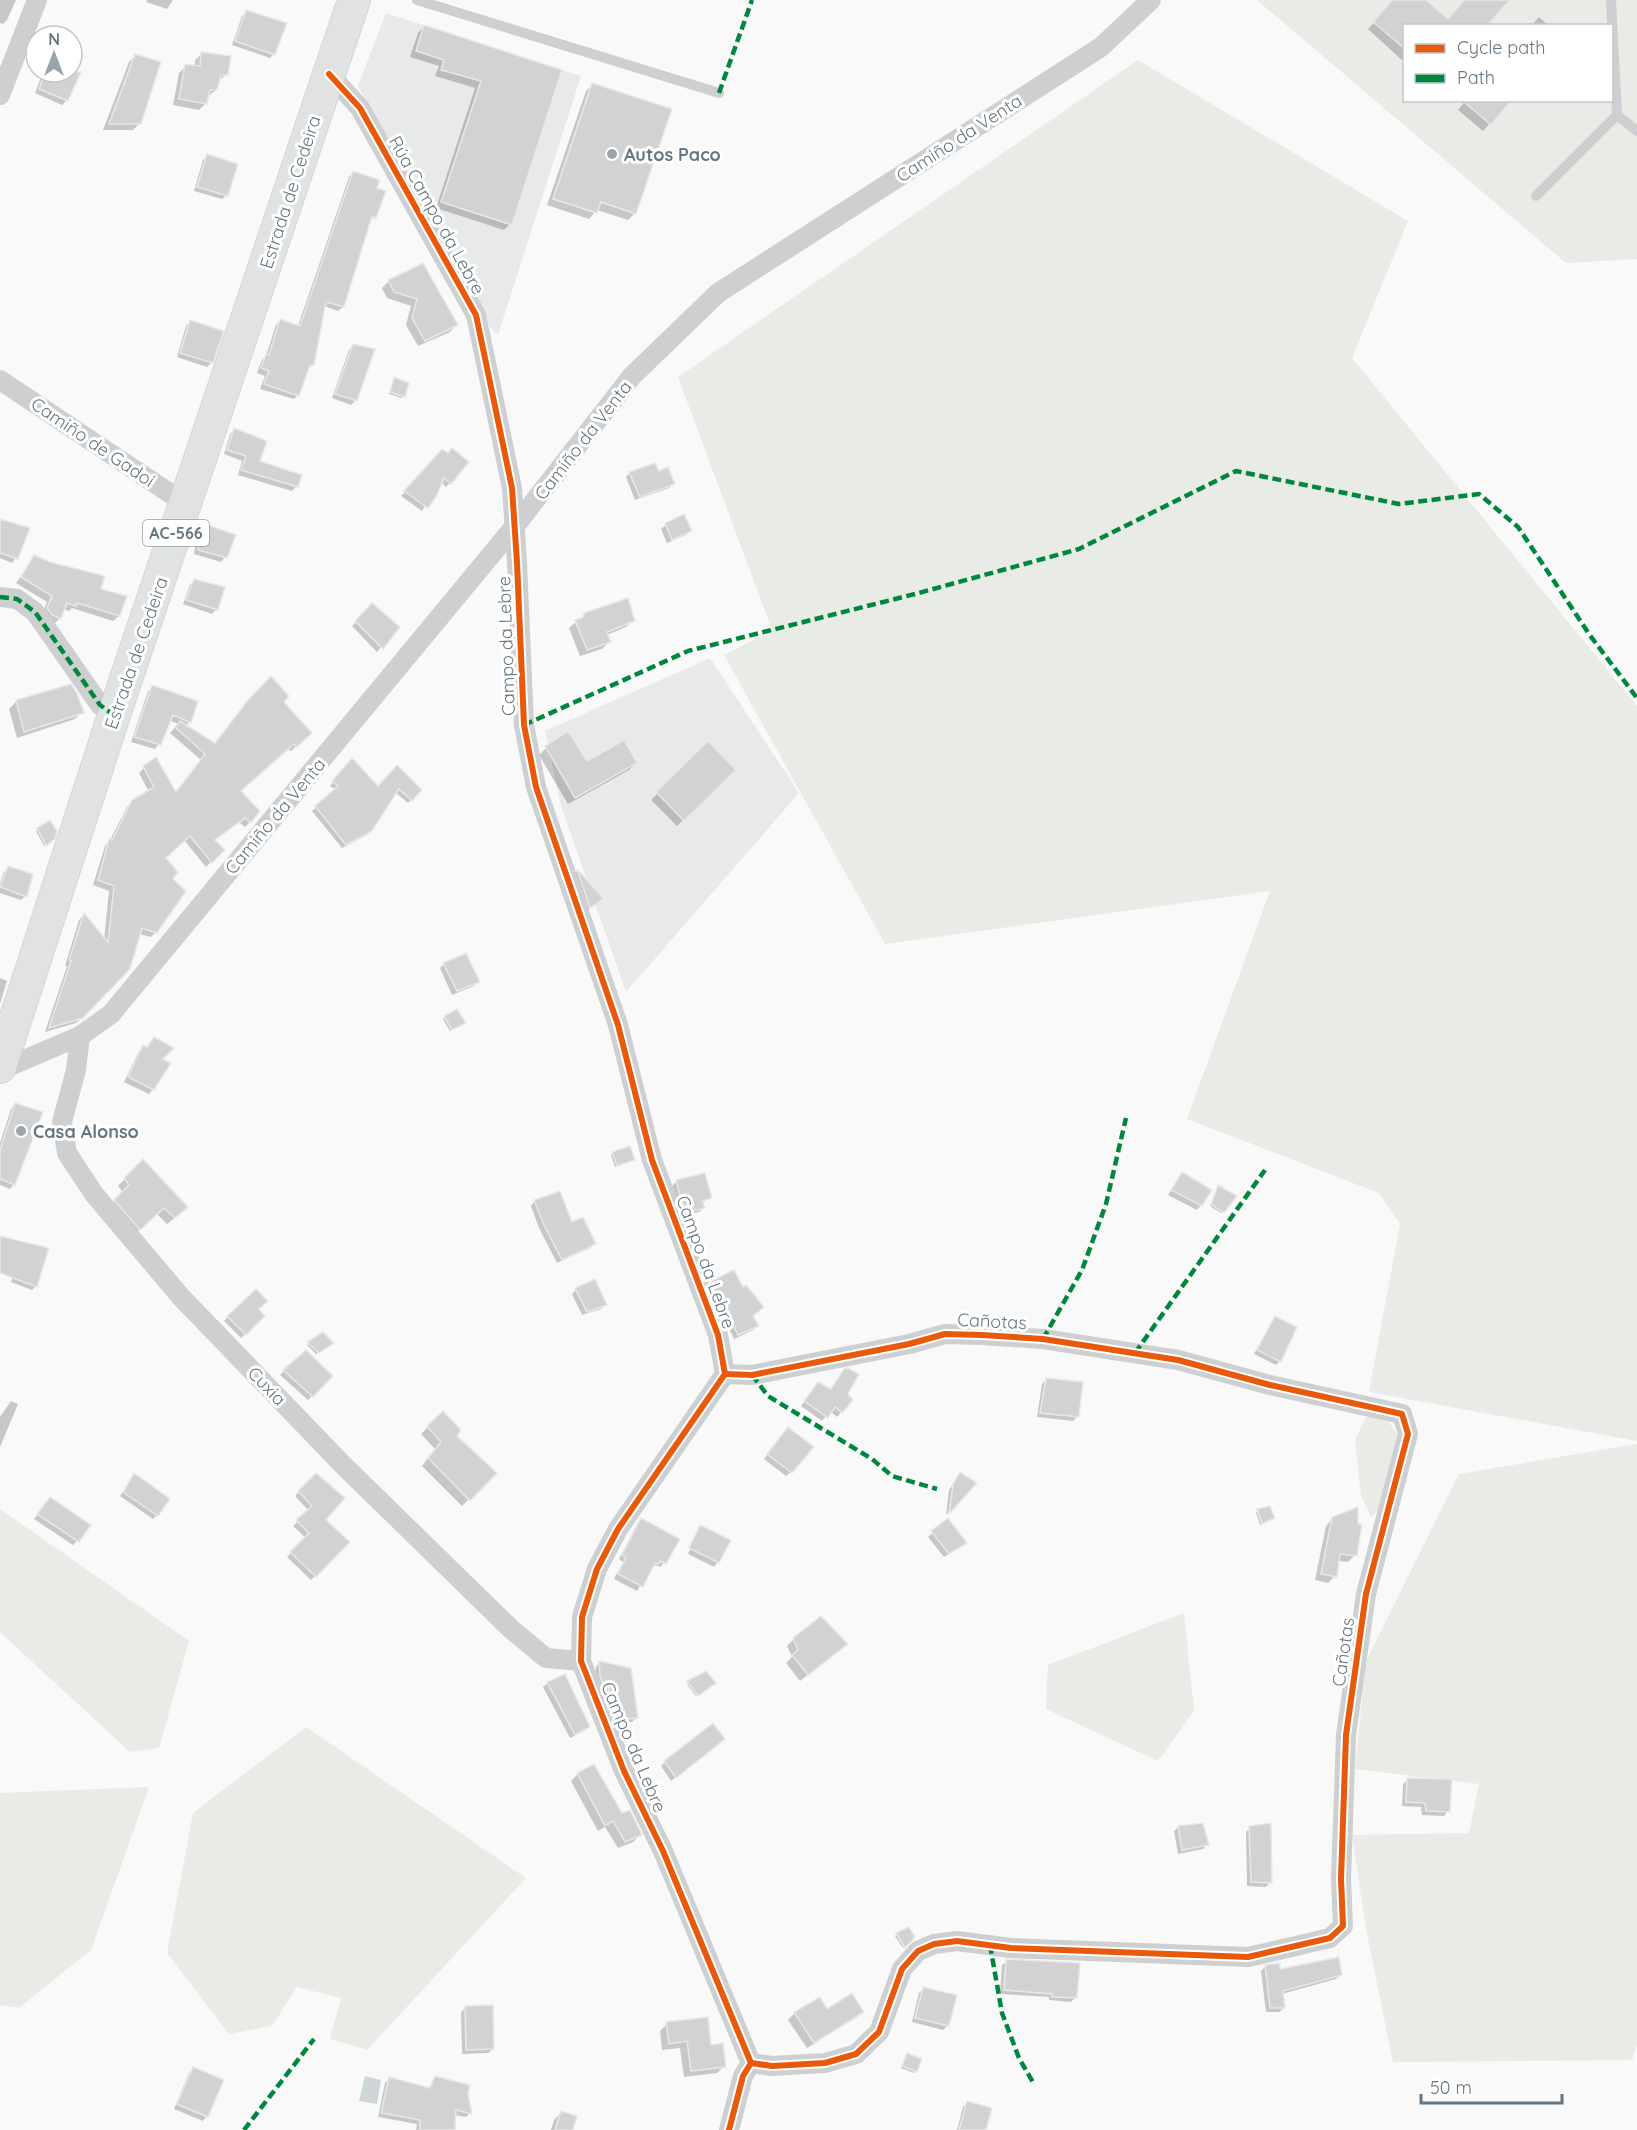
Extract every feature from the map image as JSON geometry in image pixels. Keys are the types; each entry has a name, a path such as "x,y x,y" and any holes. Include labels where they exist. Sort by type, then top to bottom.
{"main road":[{"name":"Estrada de Cedeira","path":"0,1069 114,715 354,0"}],"street":[{"path":"0,95 37,0"},
{"name":"Camiño da Venta","path":"0,1069 80,1036 111,1014 515,526 632,376 718,293 1101,47 1151,0"},
{"name":"Rúa Campo da Lebre","path":"329,74 360,108 476,315 505,451 515,526"},
{"name":"Camiño de Gadoi","path":"0,380 186,504"},
{"name":"Campo da Lebre","path":"515,526 524,725 536,787 618,1025 652,1160 718,1335 725,1374 618,1528 602,1559 582,1617 581,1661 624,1771 663,1851 751,2063"},
{"path":"0,597 17,598 35,612 100,705 114,715"},
{"name":"Cuxia","path":"80,1036 76,1070 62,1122 67,1153 94,1194 181,1297 343,1465 511,1629 546,1658 581,1661"},
{"name":"Cañotas","path":"725,1374 752,1375 909,1344 945,1334 1043,1339 1178,1360 1270,1385 1402,1414 1408,1434 1366,1594 1346,1735 1341,1879 1343,1926 1330,1938 1248,1957 1011,1947 957,1941 934,1944 918,1951 902,1969 879,2032 856,2054 825,2063 772,2066 751,2063"},
{"path":"729,2130 743,2076 751,2063"}],"lane":[{"path":"417,0 719,93"},
{"path":"1611,0 1612,24"},
{"path":"1536,196 1617,115 1613,38"},
{"path":"1617,115 1637,131"}],"shaded area":[{"path":"1257,0 1637,0 1637,259 1566,263"},
{"path":"386,13 581,76 498,335 487,324 358,86"},
{"path":"1138,60 1408,221 1352,358 1637,706 1637,1441 1369,1392 1400,1224 1379,1193 1187,1119 1270,891 885,944 724,655 772,630 678,377"},
{"path":"710,658 799,793 626,992 561,806 545,731"},
{"path":"1367,1415 1389,1422 1400,1439 1385,1503 1371,1517 1361,1496 1355,1440"},
{"path":"1637,1444 1637,2044 1632,2060 1393,2062 1366,1929 1352,1835 1469,1833 1479,1784 1355,1769 1366,1661 1459,1474"},
{"path":"0,1509 189,1641 159,1748 130,1752 0,1632"},
{"path":"1184,1613 1194,1711 1158,1761 1046,1709 1048,1665"},
{"path":"306,1727 526,1878 367,2050 330,2039 341,1998 297,1987 272,2026 229,2034 167,1953 193,1813"},
{"path":"149,1787 91,1950 19,2008 0,2005 0,1793"},
{"path":"365,2076 381,2080 377,2104 359,2101"}],"building":[{"path":"1392,0 1426,0 1448,19 1464,0 1510,0 1489,24 1403,24 1403,47 1373,22"},
{"path":"246,10 287,23 275,55 235,41"},
{"path":"424,25 562,70 512,225 441,202 481,81 441,70 444,60 416,51"},
{"path":"201,52 231,56 228,75 221,75 217,90 210,90 207,104 179,99 185,64 200,66"},
{"path":"135,54 161,62 141,124 109,124"},
{"name":"Autos Paco","path":"592,83 672,109 636,214 601,202 597,213 553,199"},
{"path":"41,84 76,84 68,101 39,89"},
{"path":"1464,102 1510,102 1491,125"},
{"path":"207,154 238,164 228,196 197,187"},
{"path":"353,171 380,180 377,188 386,191 376,218 372,216 344,307 326,302 314,365 310,365 299,396 264,384 269,371 261,368 266,354 269,355 280,319 300,326"},
{"path":"423,263 458,325 425,341 412,318 417,299 394,292 388,280"},
{"path":"190,320 224,331 213,363 180,353"},
{"path":"353,344 375,349 357,401 335,394"},
{"path":"394,377 409,383 405,397 390,392"},
{"path":"234,428 267,441 260,461 302,475 298,487 241,470 246,456 227,450"},
{"path":"452,448 469,462 451,484 444,478 437,495 428,508 404,491 442,449 448,453"},
{"path":"655,463 659,471 668,467 675,484 640,497 629,472"},
{"path":"684,514 692,531 672,540 665,523"},
{"path":"0,519 30,528 18,559 0,553"},
{"path":"202,523 236,535 227,558 198,550"},
{"path":"34,555 50,562 105,576 101,589 127,596 120,616 77,603 76,606 67,603 61,619 52,615 47,608 52,596 21,577"},
{"path":"194,579 225,587 218,610 186,600"},
{"path":"628,598 635,621 607,632 611,642 587,650 575,620 584,617 584,613"},
{"path":"372,603 400,627 383,649 355,621"},
{"path":"271,676 289,696 284,702 312,733 297,747 294,744 241,791 260,811 251,823 245,818 215,840 225,850 212,863 190,836 166,858 178,872 173,879 186,891 157,933 142,928 130,969 83,1018 49,1028 84,913 108,942 114,886 98,880 109,839 112,840 132,800 154,787 143,766 156,757 176,792 205,754 175,727 180,721 215,743 248,700"},
{"path":"71,684 84,713 24,732 16,700"},
{"path":"152,685 198,701 191,723 173,715 161,745 134,737"},
{"path":"568,731 587,761 624,740 637,763 575,798 545,746"},
{"path":"708,741 736,770 684,821 656,792"},
{"path":"352,758 378,786 397,765 422,790 412,801 399,789 372,831 346,845 315,806 338,786 332,781"},
{"path":"50,820 57,831 55,839 46,846 37,828"},
{"path":"8,866 33,874 27,897 0,887"},
{"path":"577,869 604,899 590,908"},
{"path":"466,953 480,982 457,991 443,963"},
{"path":"457,1009 466,1023 452,1030 444,1016"},
{"path":"154,1037 174,1048 163,1059 171,1063 154,1090 128,1077 143,1045 147,1047"},
{"name":"Casa Alonso","path":"15,1103 43,1112 15,1185 0,1179 0,1150"},
{"path":"630,1146 635,1160 617,1166 612,1152"},
{"path":"143,1159 188,1207 175,1218 164,1208 140,1230 114,1200 129,1185 124,1178"},
{"path":"1182,1172 1212,1190 1202,1206 1171,1190"},
{"path":"705,1173 712,1198 702,1201 705,1208 685,1213 676,1180"},
{"path":"1218,1185 1237,1196 1224,1213 1211,1204"},
{"path":"560,1191 572,1222 583,1217 596,1244 562,1260 534,1200"},
{"path":"0,1236 49,1248 37,1287 0,1273"},
{"path":"734,1270 743,1287 746,1285 764,1307 753,1316 759,1326 738,1335 720,1298 717,1299 711,1281"},
{"path":"595,1279 607,1305 587,1312 575,1288"},
{"path":"256,1289 268,1301 259,1309 265,1316 246,1335 227,1316"},
{"path":"1275,1316 1297,1327 1281,1362 1257,1350"},
{"path":"323,1332 334,1343 319,1353 307,1342"},
{"path":"306,1350 333,1376 313,1397 283,1370"},
{"path":"847,1368 859,1374 848,1394 853,1400 842,1413 835,1407 828,1418 804,1401 818,1382 831,1389"},
{"path":"1046,1378 1083,1382 1079,1417 1040,1413"},
{"path":"443,1411 461,1430 457,1436 497,1473 470,1501 428,1458 441,1442 427,1426"},
{"path":"788,1427 814,1447 792,1473 767,1454"},
{"path":"960,1472 977,1483 949,1514 953,1484"},
{"path":"134,1473 170,1499 158,1516 123,1492"},
{"path":"316,1473 345,1498 326,1520 350,1542 316,1577 290,1552 309,1533 296,1520 312,1506 298,1491"},
{"path":"50,1497 91,1525 79,1542 37,1514"},
{"path":"1270,1506 1275,1518 1262,1524 1257,1509"},
{"path":"1358,1507 1358,1524 1362,1524 1357,1556 1340,1554 1337,1577 1321,1574 1332,1517"},
{"path":"641,1518 680,1539 666,1564 660,1561 659,1564 655,1563 643,1587 618,1574 626,1557 622,1555"},
{"path":"948,1518 967,1543 949,1554 931,1531"},
{"path":"700,1525 731,1540 719,1563 689,1548"},
{"path":"821,1616 848,1644 808,1675 792,1655 798,1650 793,1638"},
{"path":"599,1661 631,1668 638,1718 617,1720 611,1705 608,1684 603,1684 600,1676"},
{"path":"706,1671 716,1683 698,1696 687,1681"},
{"path":"565,1674 590,1727 575,1735 547,1682"},
{"path":"713,1723 725,1739 676,1778 664,1761"},
{"path":"594,1764 622,1813 630,1810 642,1835 625,1842 613,1821 605,1826 577,1773"},
{"path":"1407,1778 1452,1779 1450,1812 1426,1811 1425,1803 1406,1802"},
{"path":"1203,1823 1209,1845 1182,1850 1178,1826"},
{"path":"1271,1823 1272,1883 1251,1882 1249,1826"},
{"path":"909,1927 915,1937 905,1948 896,1933"},
{"path":"1339,1957 1342,1975 1283,1991 1285,2008 1270,2008 1265,1965 1280,1963 1280,1969"},
{"path":"1006,1959 1080,1963 1077,1998 1004,1990"},
{"path":"923,1987 957,1995 949,2026 915,2018"},
{"path":"852,1993 864,2012 814,2043 794,2012 820,1997 827,2009"},
{"path":"493,2005 494,2049 466,2050 465,2006"},
{"path":"708,2017 711,2045 723,2043 726,2067 691,2071 687,2041 669,2044 666,2022"},
{"path":"907,2053 922,2059 917,2072 902,2066"},
{"path":"193,2067 224,2080 208,2117 177,2104"},
{"path":"435,2076 470,2085 468,2093 472,2114 456,2110 455,2130 420,2130 420,2120 381,2113 389,2077 430,2088"},
{"path":"967,2101 992,2108 986,2130 959,2130"},
{"path":"561,2111 577,2116 573,2130 555,2130"}],"marked path":[{"path":"719,93 752,0"},
{"path":"524,725 688,651 915,594 1079,549 1236,471 1399,504 1479,494 1518,527 1589,634 1637,698"},
{"path":"0,597 17,599 35,612 100,705 114,715"},
{"path":"1043,1339 1082,1270 1106,1204 1126,1118"},
{"path":"1135,1353 1265,1170"},
{"path":"752,1375 768,1396 872,1459 892,1476 937,1489"},
{"path":"990,1945 1002,2013 1019,2058 1034,2084"},
{"path":"244,2130 314,2039"}],"cycle path":[{"path":"329,74 360,108 476,315 512,488 524,725 536,787 618,1025 652,1160 718,1335 725,1374 618,1529 597,1569 582,1617 581,1661 624,1771 663,1851 751,2063 743,2076 729,2130"},
{"path":"725,1374 752,1375 909,1344 945,1334 1043,1339 1178,1360 1270,1385 1402,1414 1408,1434 1366,1594 1346,1735 1341,1879 1343,1926 1330,1938 1248,1957 1011,1948 957,1941 934,1944 918,1951 902,1969 879,2032 856,2054 825,2063 772,2066 751,2063"}],"place":[{"name":"Autos Paco","path":"612,154"},
{"name":"Casa Alonso","path":"21,1131"}]}
